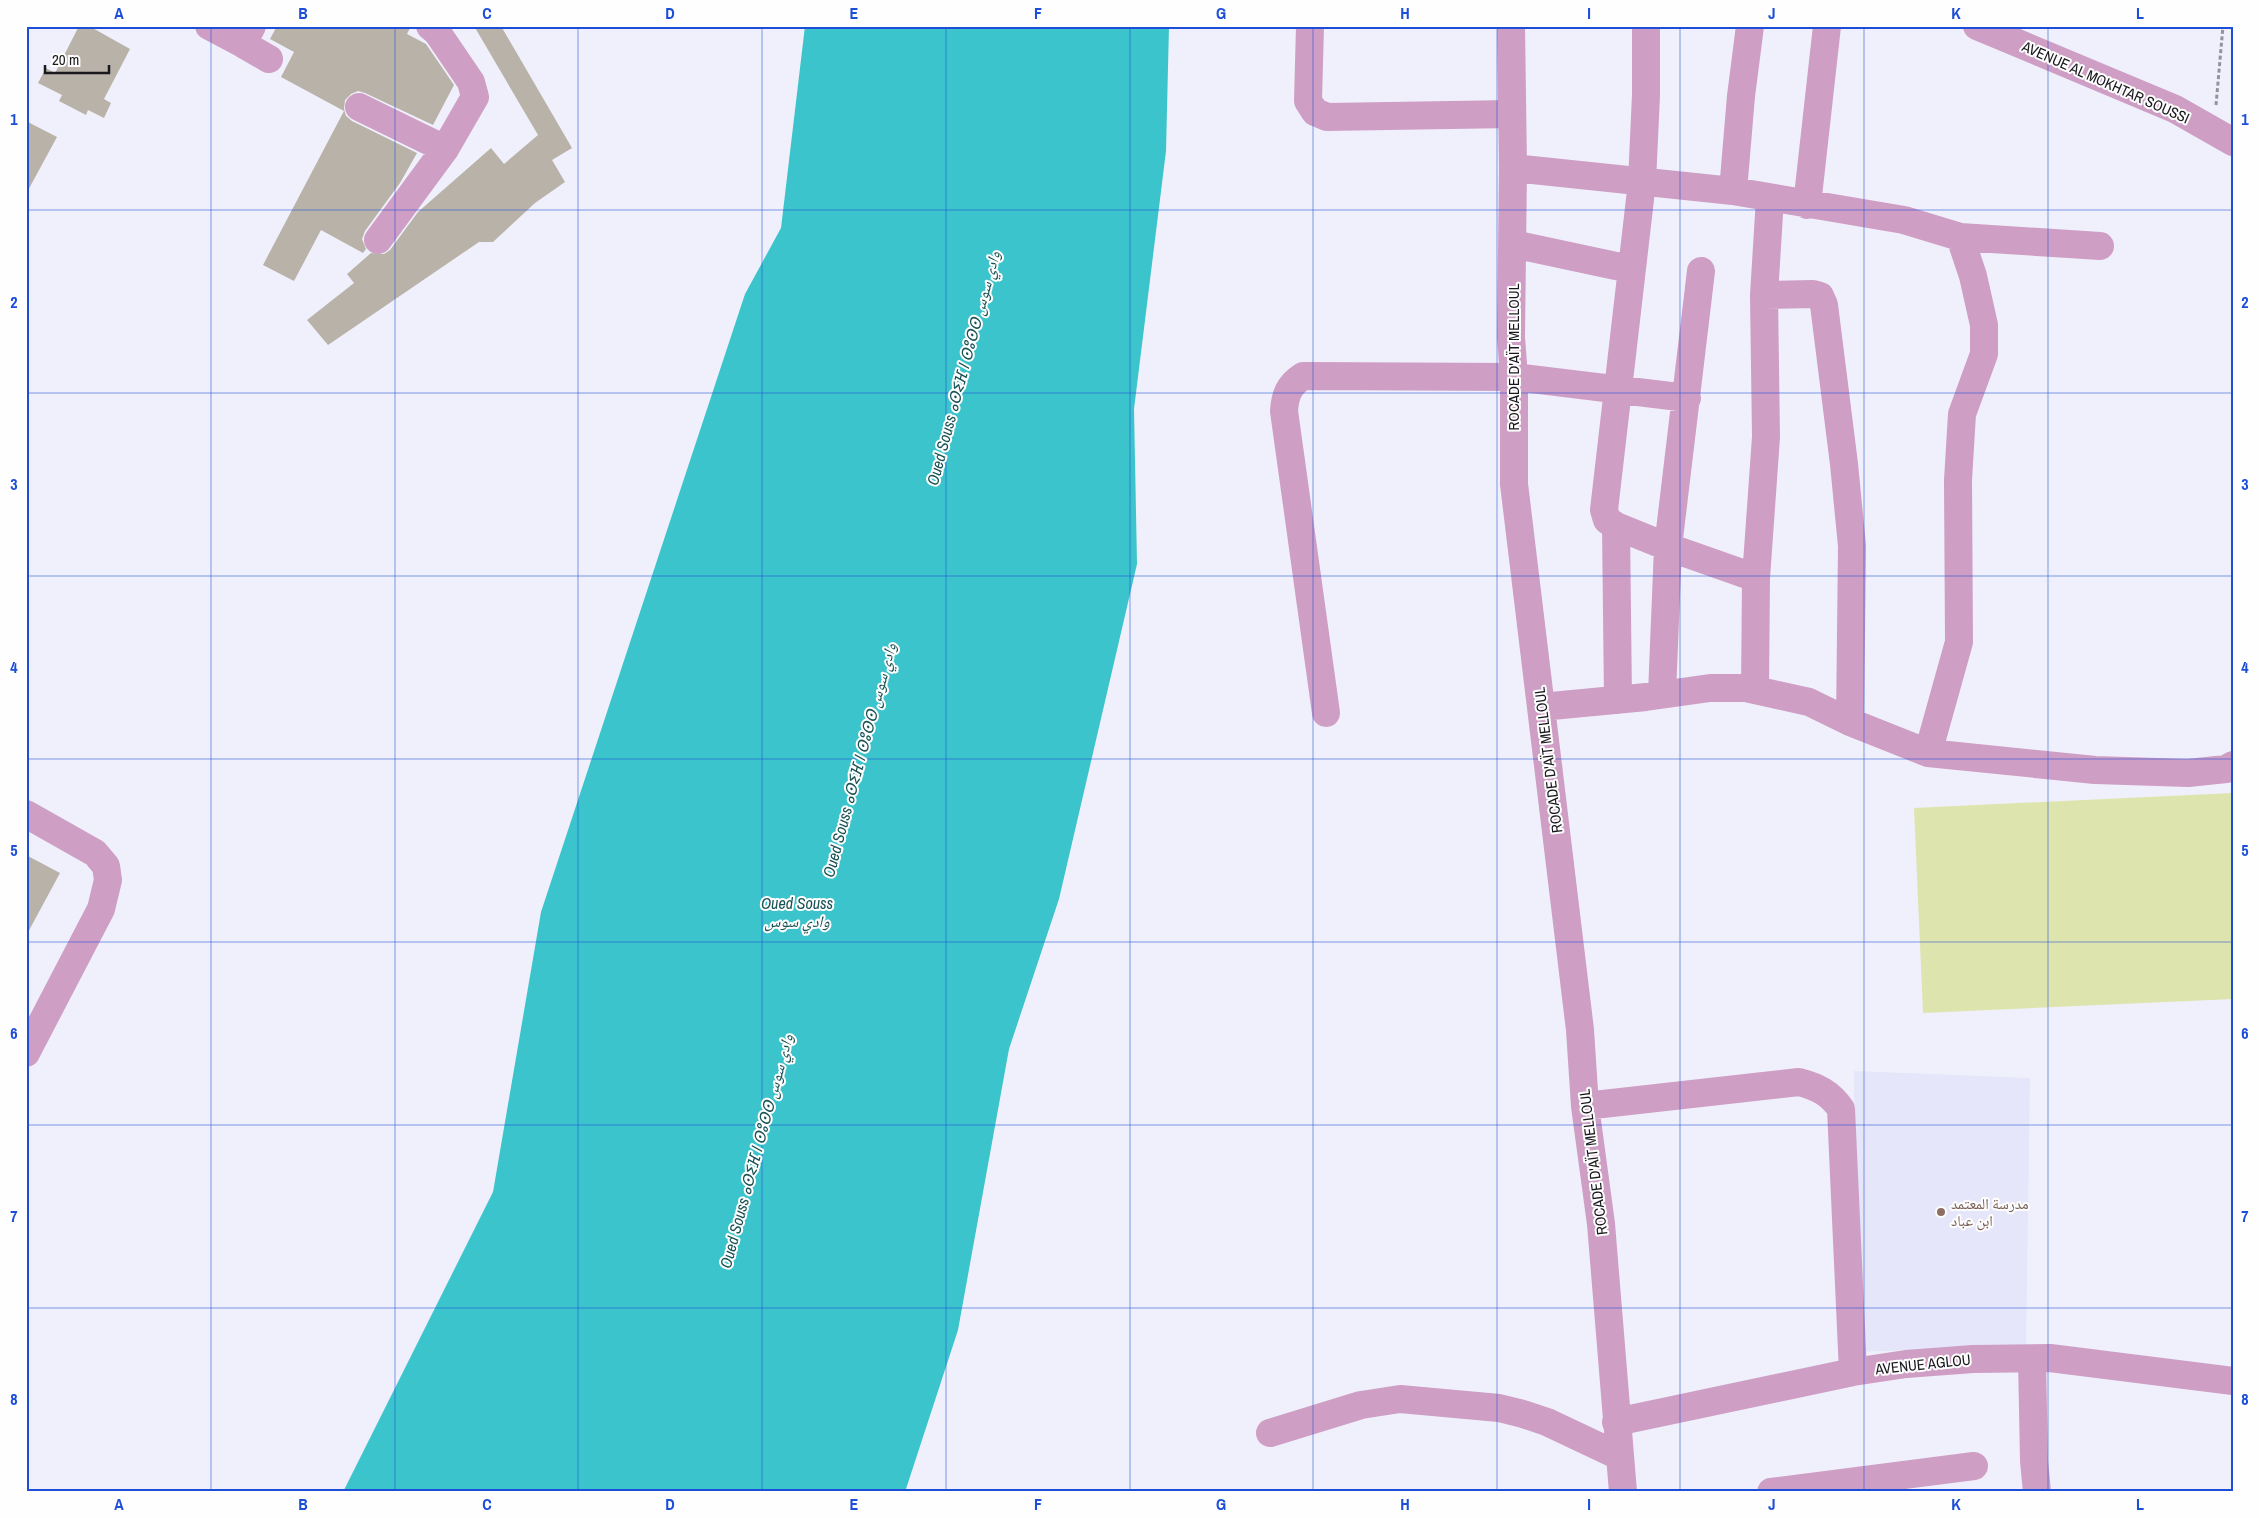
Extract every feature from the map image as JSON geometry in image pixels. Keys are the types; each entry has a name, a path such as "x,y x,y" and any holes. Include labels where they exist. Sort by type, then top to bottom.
{"street":[{"path":"209,26 248,35 269,59"},
{"path":"378,240 445,149 475,97 471,82 437,32 430,26"},
{"path":"1310,26 1308,101 1315,112 1327,117 1512,114"},
{"name":"ROCADE D'AÏT MELLOUL","path":"1511,26 1513,168 1511,337 1514,377 1514,484 1580,1030 1585,1106 1601,1224 1623,1492"},
{"path":"1646,26 1646,95 1642,182 1630,269 1604,510 1607,520 1616,526 1668,548 1756,578"},
{"path":"1734,191 1741,96 1750,26"},
{"path":"1807,205 1827,26"},
{"name":"AVENUE AL MOKHTAR SOUSSI","path":"1977,26 2175,109 2223,136"},
{"path":"359,107 445,149"},
{"path":"1513,168 1734,191 1807,205 1904,220 1960,237 2100,246"},
{"path":"1755,690 1756,578 1766,437 1764,295 1770,198"},
{"path":"1928,753 1959,642 1958,480 1962,414 1984,354 1984,325 1973,276 1960,237"},
{"path":"1513,244 1630,269"},
{"path":"1662,694 1668,548 1701,270"},
{"path":"1764,295 1813,294 1820,296 1824,304 1852,546 1850,722"},
{"path":"1326,713 1286,421 1285,396 1293,382 1303,376 1514,377 1687,398"},
{"path":"1616,526 1618,700"},
{"path":"1541,707 1618,700 1710,688 1755,690 1809,702 1850,722 1928,753 2095,770 2188,773 2226,769 2233,765"},
{"path":"26,814 95,853 106,866 108,880 101,909 26,1054"},
{"path":"1585,1106 1799,1082 1818,1087 1832,1096 1841,1109 1852,1372"},
{"name":"AVENUE AGLOU","path":"1616,1422 1852,1372 1916,1363 1973,1359 2050,1358 2094,1362 2233,1381"},
{"path":"2032,1359 2034,1461 2037,1492"},
{"path":"1270,1433 1361,1405 1400,1399 1499,1408 1523,1414 1546,1422 1619,1456"},
{"path":"1771,1492 1974,1466"}],"path":[{"path":"2223,26 2223,136"}],"shaded area":[{"name":"مدرسة المعتمد ابن عباد","path":"1854,1071 2030,1078 2026,1346 1855,1352"}],"green space":[{"path":"2233,793 2233,999 1923,1013 1914,808"}],"water":[{"name":"Oued Souss وادي سوس","path":"805,26 1169,26 1166,151 1134,409 1137,564 1059,899 1009,1049 958,1330 905,1492 343,1492 493,1192 541,912 745,294 781,228"}],"building":[{"path":"79,26 89,26 130,49 104,99 111,103 104,118 88,110 86,115 59,101 62,95 38,83 46,68 55,73"},
{"path":"277,26 411,26 407,34 426,44 454,85 433,125 358,91 351,94 345,100 344,109 346,116 352,121 417,153 400,183 365,231 362,239 366,249 363,253 321,230 294,281 263,265 344,111 281,77 294,52 270,39"},
{"path":"474,26 501,26 572,148 552,160 565,182 535,203 493,242 479,242 328,345 307,320 354,283 347,274 371,253 384,254 390,250 418,212 491,148 504,164 538,135"},
{"path":"26,121 57,137 26,194"},
{"path":"26,855 60,873 26,936"}],"place":[{"name":"مدرسة المعتمد ابن عباد","path":"1941,1212"}],"water label":[{"name":"Oued Souss ⴰⵙⵉⴼ ⵏ ⵙⵓⵙⵙ وادي سوس","path":"963,368"},
{"name":"Oued Souss ⴰⵙⵉⴼ ⵏ ⵙⵓⵙⵙ وادي سوس","path":"859,760"},
{"name":"Oued Souss ⴰⵙⵉⴼ ⵏ ⵙⵓⵙⵙ وادي سوس","path":"756,1151"}]}
